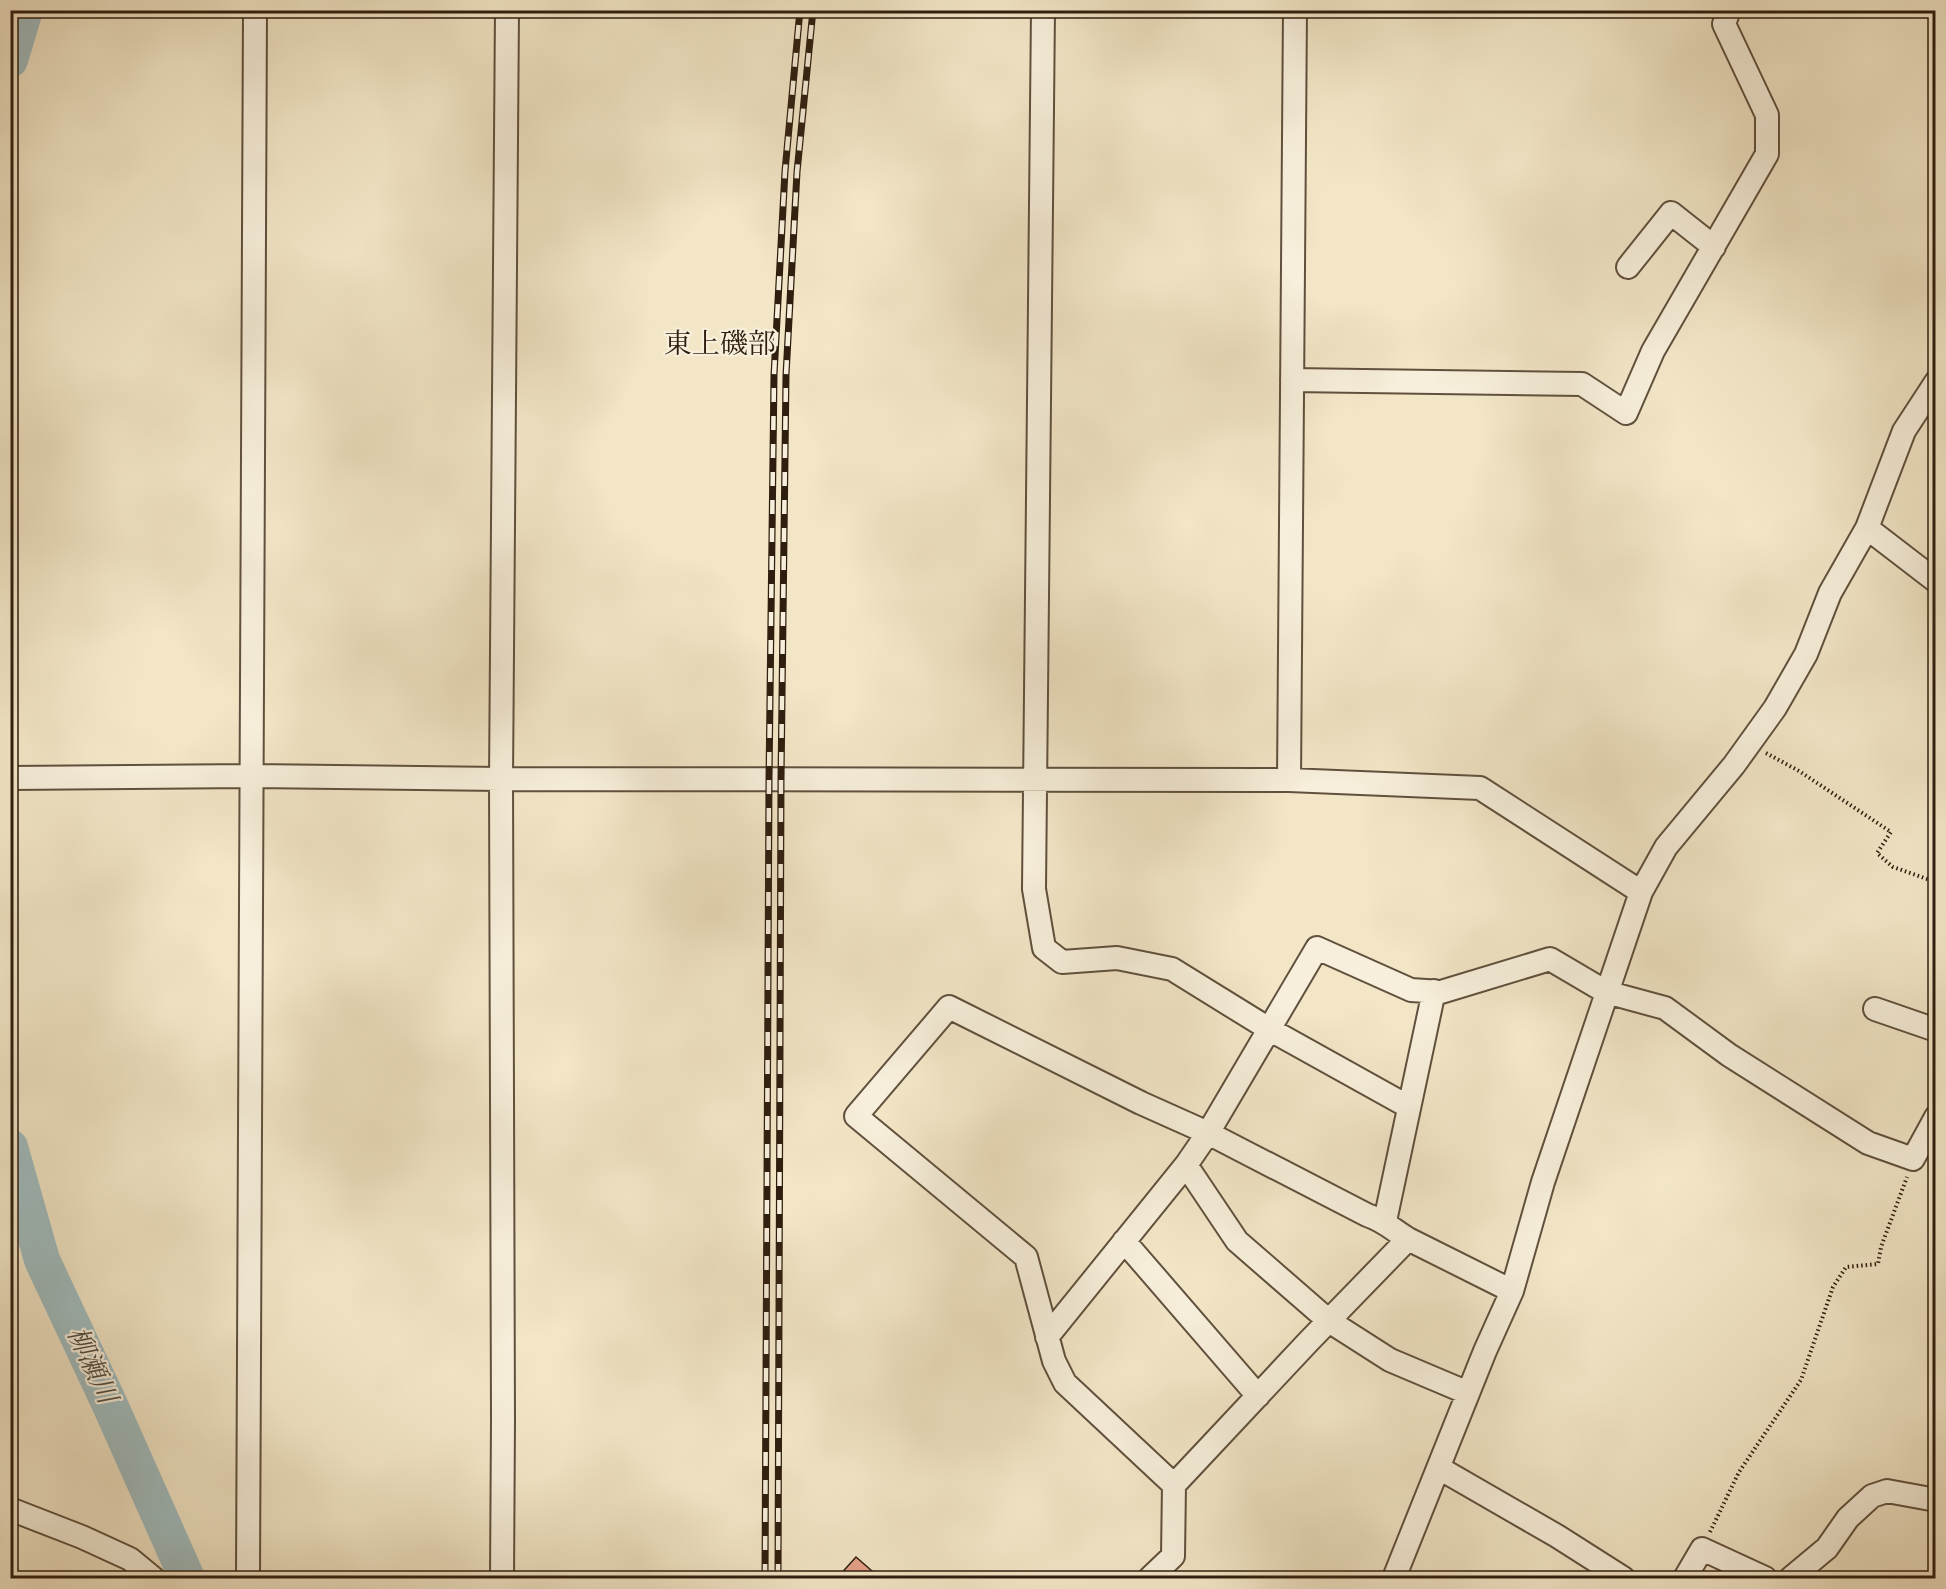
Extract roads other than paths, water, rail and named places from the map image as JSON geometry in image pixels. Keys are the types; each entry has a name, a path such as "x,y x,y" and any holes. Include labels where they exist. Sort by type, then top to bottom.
{"street":[{"path":"248,1578 255,10"},
{"path":"502,1578 501,779 507,10"},
{"path":"1043,10 1034,889 1044,948 1062,963 1117,958 1172,969 1269,1029 1409,1107"},
{"path":"1289,780 1295,10"},
{"path":"1292,380 1582,384 1626,412 1653,351 1767,154 1767,115 1724,24 1729,10"},
{"path":"1628,267 1671,213 1714,247"},
{"path":"1394,1578 1468,1393 1512,1291 1543,1182 1641,892 1666,847 1750,744 1775,708 1806,654 1830,592 1867,528 1904,431 1935,382"},
{"path":"1867,528 1935,581"},
{"path":"12,778 251,776 501,779 1289,780 1480,788 1641,892"},
{"path":"1047,1337 1186,1165 1208,1133 1317,948 1411,990 1441,992 1550,959 1606,992 1665,1008 1729,1055 1868,1143 1913,1159 1935,1117"},
{"path":"1385,1221 1434,991"},
{"path":"1174,1485 1065,1383 1054,1361 1026,1257 856,1116 949,1007 1141,1103 1208,1133 1367,1215 1385,1221 1393,1230 1408,1239 1512,1291"},
{"path":"1875,1009 1935,1030"},
{"path":"1186,1165 1237,1241 1329,1321 1390,1360 1468,1393"},
{"path":"1150,1578 1173,1556 1174,1485 1408,1239"},
{"path":"1124,1241 1258,1396"},
{"path":"1439,1468 1557,1536 1623,1578"},
{"path":"1791,1578 1827,1548 1848,1518 1872,1496 1887,1491 1935,1500"},
{"path":"10,1509 82,1537 130,1559 153,1578"},
{"path":"1685,1578 1702,1549 1765,1578"}],"waterway":[{"name":"柳瀬川","path":"10,60 25,10"},
{"name":"柳瀬川","path":"10,1147 42,1260 187,1578"}],"railway":[{"path":"765,1578 769,780 774,375 785,171 800,10"},
{"path":"778,1578 781,780 786,375 797,172 813,10"}],"district":[{"name":"東上磯部","path":"720,346"}]}
